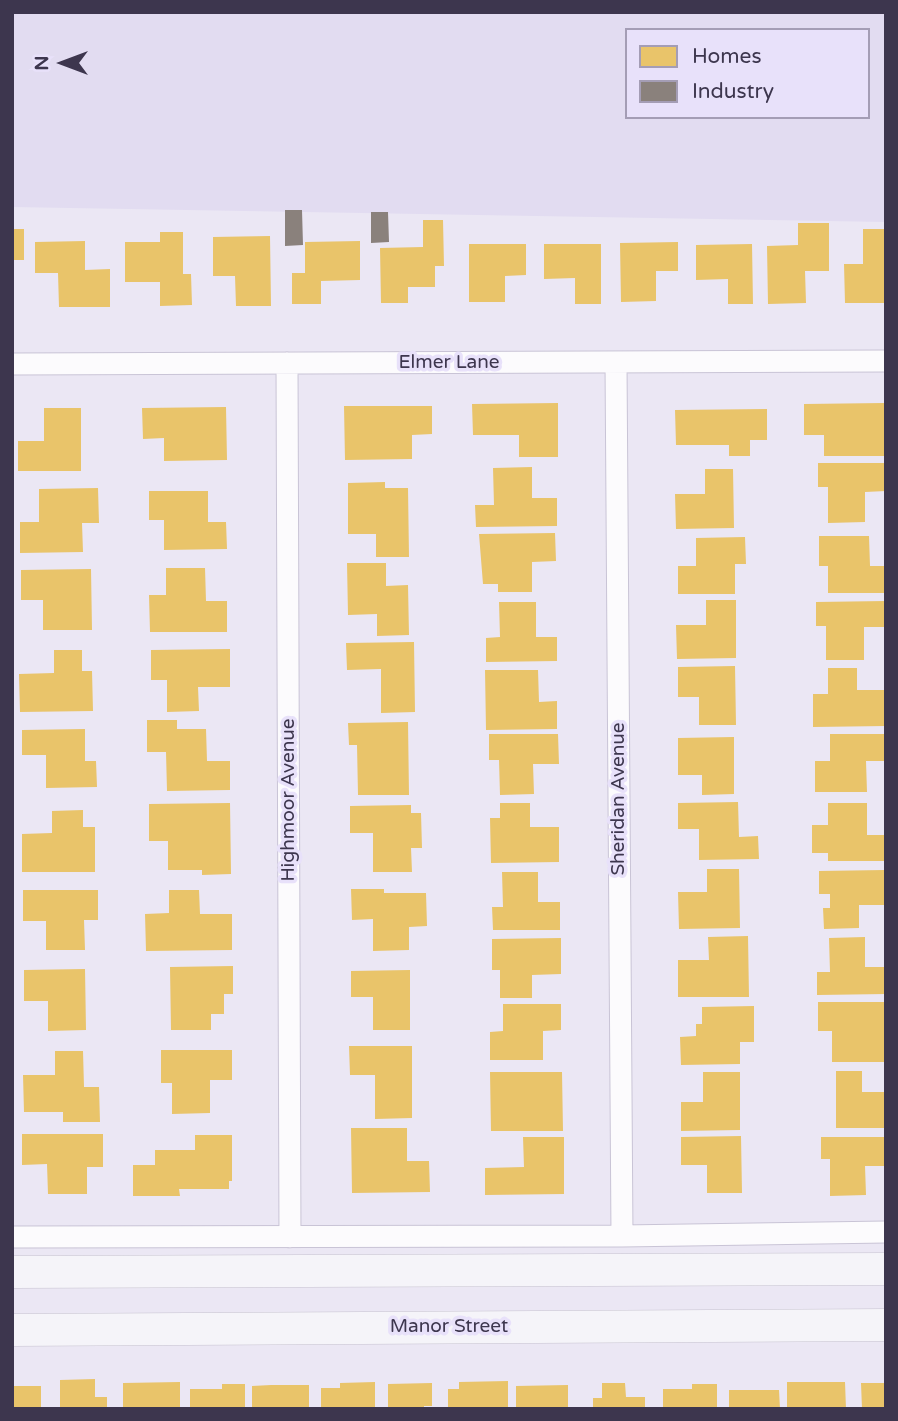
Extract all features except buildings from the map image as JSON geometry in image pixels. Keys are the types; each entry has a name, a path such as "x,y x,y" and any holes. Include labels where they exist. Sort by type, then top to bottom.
{"main road":[{"path":"12,1272 886,1269"},
{"name":"Manor Street","path":"12,1329 886,1325"}],"street":[{"name":"Elmer Lane","path":"12,364 886,361"},
{"name":"Sheridan Avenue","path":"616,362 622,1236"},
{"name":"Highmoor Avenue","path":"287,363 290,1237"},
{"path":"12,1237 622,1236 886,1232"}],"shaded area":[{"path":"12,12 886,12 886,222 12,207"}]}
